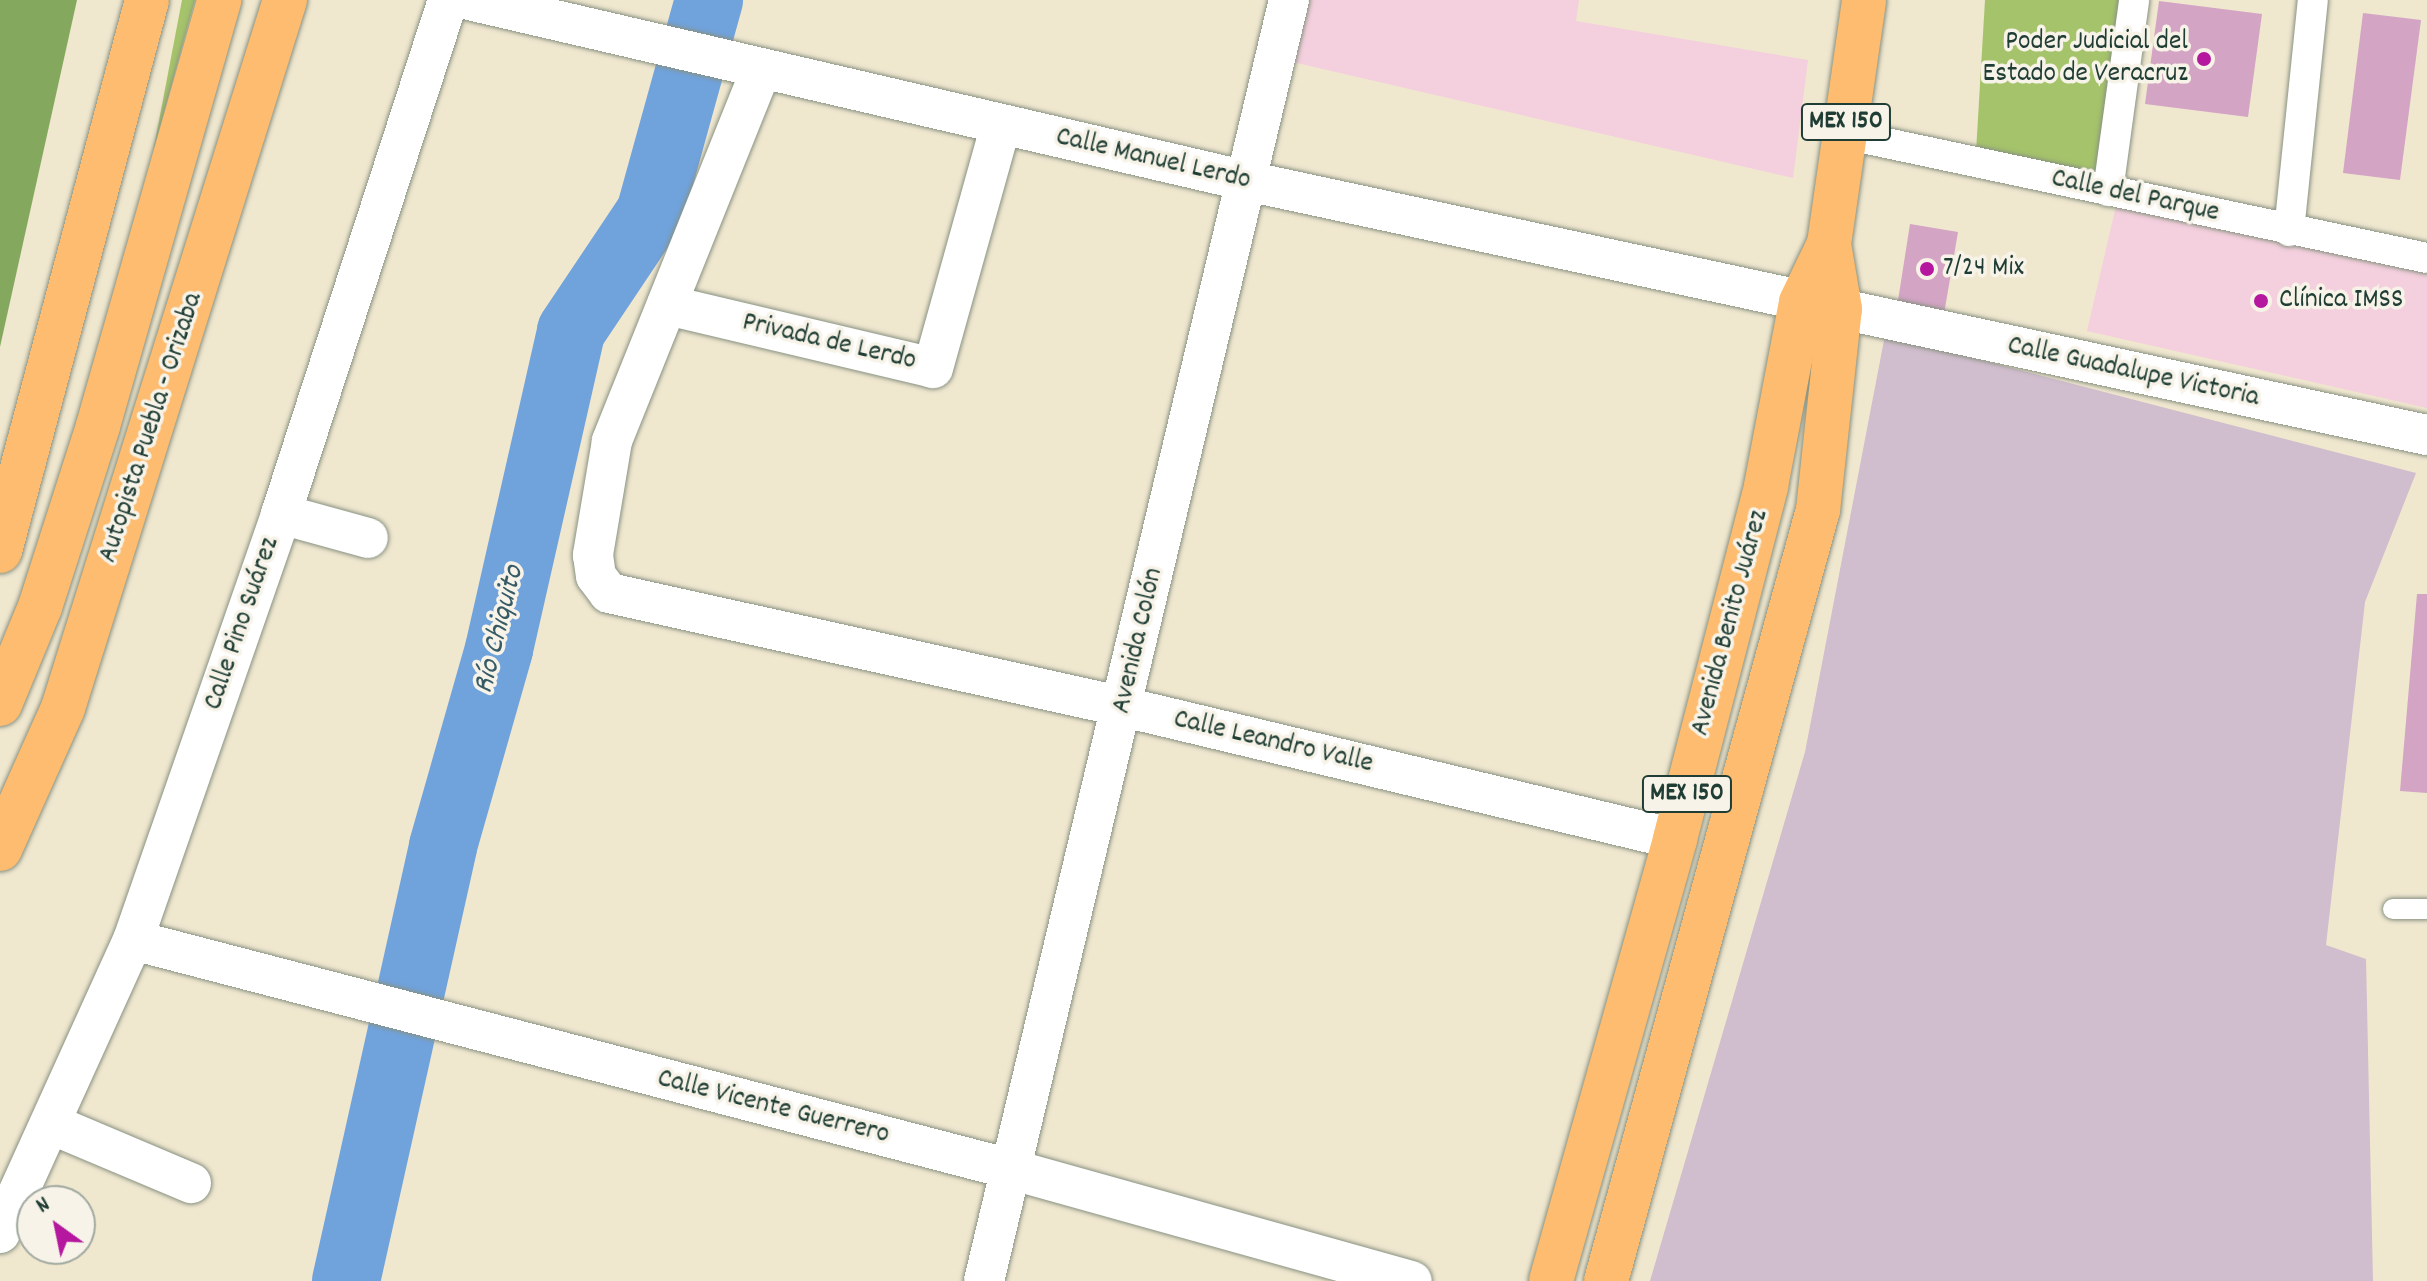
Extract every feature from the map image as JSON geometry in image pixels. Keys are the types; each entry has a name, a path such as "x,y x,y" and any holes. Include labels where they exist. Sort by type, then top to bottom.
{"main road":[{"path":"0,551 147,0"},
{"name":"Autopista Puebla - Orizaba","path":"0,704 40,607 98,426 219,0"},
{"name":"Autopista Puebla - Orizaba","path":"0,849 63,708 285,0"},
{"name":"Avenida Benito Juárez","path":"1606,1281 1818,510 1820,306 1864,0"},
{"name":"Avenida Benito Juárez","path":"1551,1281 1675,839 1766,486 1820,306"}],"street":[{"name":"Calle Pino Suárez","path":"0,1233 133,940 281,514 448,0"},
{"name":"Calle Manuel Lerdo","path":"469,0 1247,181 1820,306"},
{"name":"Avenida Colón","path":"984,1281 1124,707 1289,0"},
{"path":"2108,191 2134,0"},
{"path":"2289,231 2313,0"},
{"path":"667,305 745,66"},
{"name":"Privada de Lerdo","path":"667,305 933,368 1001,125"},
{"name":"Calle del Parque","path":"1844,134 2427,258"},
{"name":"Calle Leandro Valle","path":"667,305 612,441 593,555 596,576 609,593 1124,707 1675,839"},
{"name":"Calle Guadalupe Victoria","path":"1820,306 2427,435"},
{"path":"281,514 368,538"},
{"name":"Calle Vicente Guerrero","path":"133,940 439,1023 1010,1169 1412,1281"},
{"path":"51,1124 191,1183"}],"lane":[{"path":"2393,909 2427,909"}],"shaded area":[{"path":"1300,0 1579,0 1576,21 1808,60 1793,178 1284,60"},
{"name":"Clínica IMSS","path":"2116,206 2427,270 2427,408 2087,331"},
{"path":"1885,335 2416,473 2365,602 2326,945 2366,959 2373,1281 1650,1281 1805,752"}],"green space":[{"path":"0,0 77,0 0,347"},
{"path":"182,0 195,0 153,152"},
{"path":"1985,0 2120,0 2099,176 1976,152"}],"building":[{"name":"Poder Judicial del Estado de Veracruz","path":"2159,1 2262,14 2248,117 2145,104"},
{"path":"2363,13 2421,20 2400,180 2343,173"},
{"name":"7/24 Mix","path":"1910,224 1958,232 1944,314 1897,307"},
{"path":"2417,594 2427,594 2427,793 2400,791"}],"waterway":[{"name":"Río Chiquito","path":"346,1281 443,846 499,649 571,331 650,213 709,0"}],"place":[{"name":"Poder Judicial del Estado de Veracruz","path":"2204,59"},
{"name":"7/24 Mix","path":"1927,269"},
{"name":"Clínica IMSS","path":"2261,301"}]}
